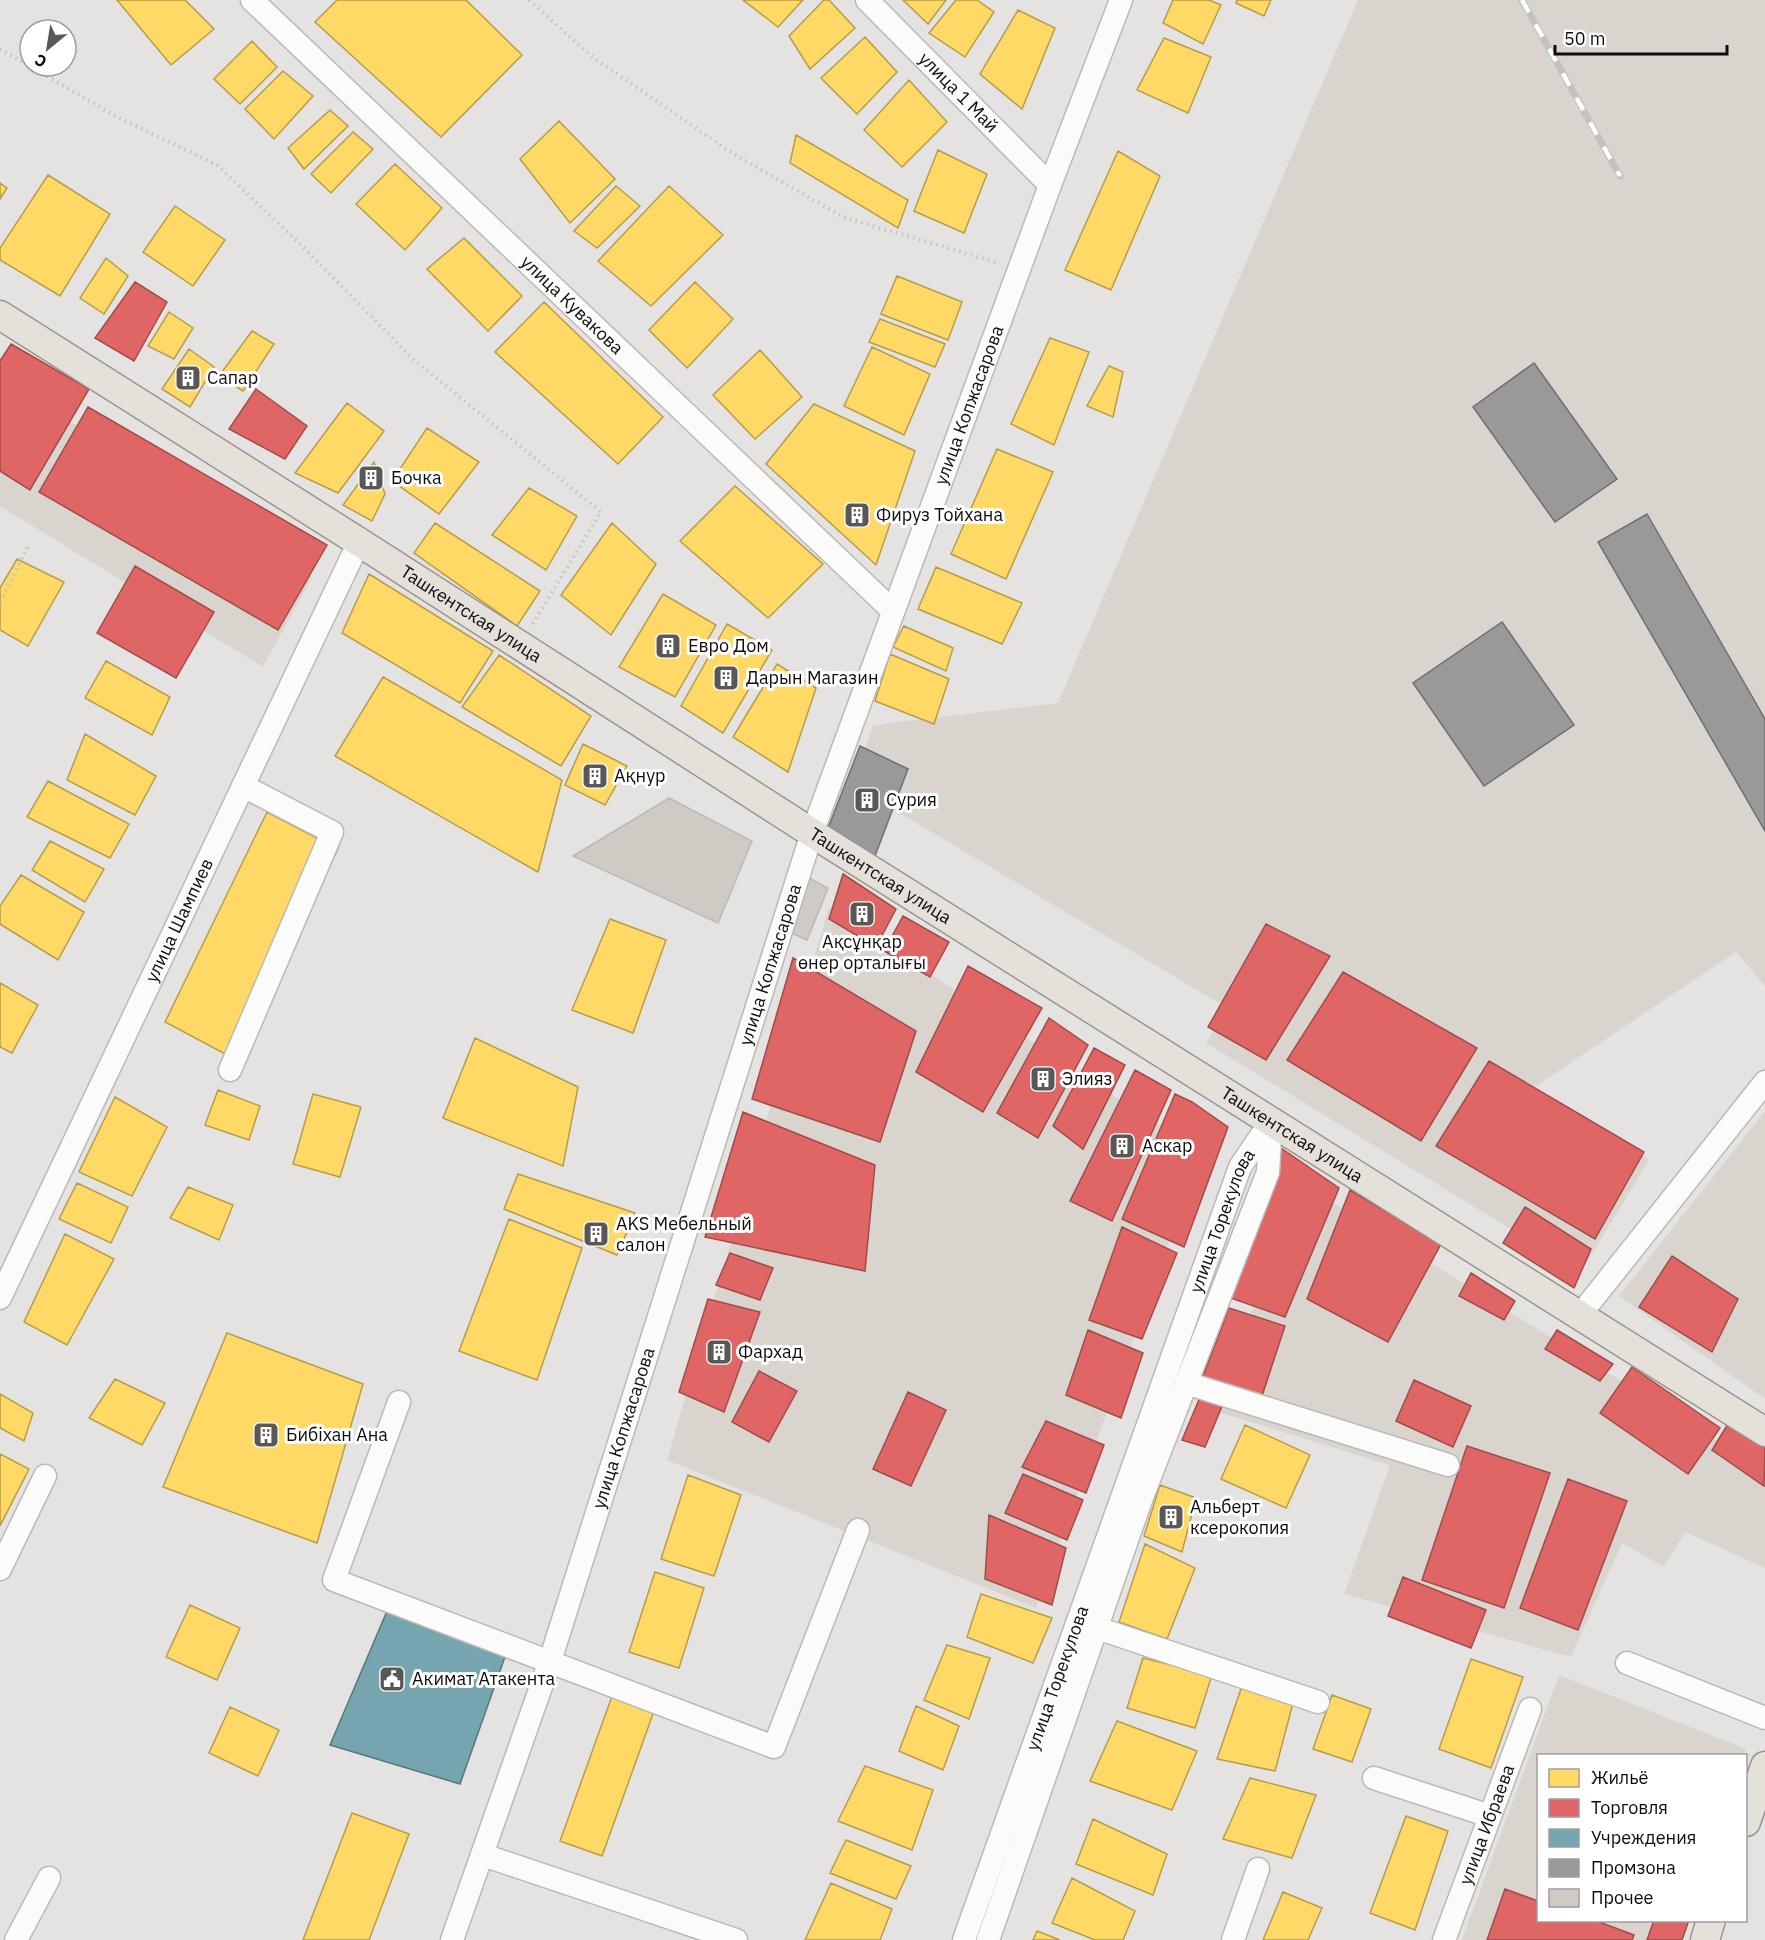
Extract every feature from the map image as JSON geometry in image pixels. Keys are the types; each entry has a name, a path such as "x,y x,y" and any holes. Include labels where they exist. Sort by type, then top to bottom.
{"main road":[{"name":"Ташкентская улица","path":"0,315 812,833 1765,1432"},
{"path":"1747,1819 1765,1766"},
{"path":"1705,1940 1710,1922"}],"street":[{"name":"улица Кувакова","path":"252,0 893,611"},
{"name":"улица 1 Май","path":"867,0 1050,185"},
{"name":"улица Копжасарова","path":"452,1940 550,1661 812,833 1050,185 1121,0"},
{"name":"улица Шампиев","path":"0,1298 359,542"},
{"path":"230,1070 332,832 243,786"},
{"path":"1580,1315 1765,1082"},
{"name":"улица Торекулова","path":"988,1940 1141,1500 1268,1172 1271,1121"},
{"name":"улица Торекулова","path":"964,1940 1240,1167 1271,1121"},
{"path":"1186,1383 1448,1465"},
{"path":"399,1402 333,1580 774,1747 858,1530"},
{"path":"0,1569 45,1476"},
{"path":"1097,1628 1318,1702"},
{"path":"1627,1663 1765,1718"},
{"name":"улица Ибраева","path":"1444,1940 1530,1709"},
{"path":"1374,1778 1490,1816"},
{"path":"483,1855 708,1936 736,1940"},
{"path":"1233,1940 1258,1869"},
{"path":"16,1940 48,1878"}],"path":[{"path":"529,0 591,56 732,153 843,217 1019,269"},
{"path":"0,49 117,117 217,165 302,246 412,359 601,512 520,645"},
{"path":"0,602 29,544"}],"shaded area":[{"path":"1358,0 1765,0 1765,986 1736,952 1533,1088 1649,1160 1581,1272 1206,1043 1227,1008 854,786 873,725 1058,703"},
{"path":"0,376 312,577 263,667 0,506"},
{"path":"829,907 1201,1153 1036,1608 667,1460"},
{"path":"1765,1111 1765,1399 1619,1296"},
{"path":"1300,1182 1765,1470 1765,1568 1685,1532 1664,1567 1622,1543 1571,1657 1344,1594 1390,1465 1215,1411"},
{"path":"1559,1675 1746,1749 1744,1754 1537,1754 1537,1922 1683,1922 1676,1940 1462,1940"}],"building: Жильё":[{"path":"117,0 185,0 214,29 171,65"},
{"path":"337,0 466,0 522,55 441,137 315,22"},
{"path":"743,0 803,0 778,27"},
{"path":"824,0 829,0 855,28 810,69 789,36"},
{"path":"903,0 946,0 928,24"},
{"path":"956,0 977,0 994,12 965,57 929,33"},
{"path":"1173,0 1209,0 1221,5 1203,44 1163,23"},
{"path":"1237,0 1271,0 1264,16 1236,3"},
{"path":"1018,10 1055,28 1022,109 980,74"},
{"path":"865,37 897,72 857,114 821,78"},
{"path":"1164,38 1211,57 1188,113 1137,90"},
{"path":"252,41 277,67 240,104 214,79"},
{"path":"283,71 313,96 274,139 245,109"},
{"path":"909,80 947,122 902,167 864,130"},
{"path":"330,110 348,126 304,169 288,148"},
{"path":"559,121 615,179 570,223 520,159"},
{"path":"353,132 373,149 331,193 311,174"},
{"path":"796,135 908,200 898,228 790,163"},
{"path":"938,150 987,174 964,233 914,211"},
{"path":"1118,151 1160,176 1111,290 1065,270"},
{"path":"395,164 442,208 405,250 356,204"},
{"path":"48,175 110,214 60,296 0,260 0,248"},
{"path":"0,183 7,188 0,199"},
{"path":"616,186 640,206 597,248 574,231"},
{"path":"669,186 723,235 651,306 598,261"},
{"path":"175,206 225,240 193,286 143,252"},
{"path":"464,238 522,296 488,331 427,269"},
{"path":"106,258 128,276 104,314 80,298"},
{"path":"897,276 962,302 948,340 881,314"},
{"path":"695,282 733,319 687,368 649,330"},
{"path":"544,302 663,417 618,464 495,352"},
{"path":"169,312 193,328 174,359 148,346"},
{"path":"880,319 945,344 935,367 869,342"},
{"path":"252,331 274,344 243,391 219,376"},
{"path":"1050,338 1089,352 1054,445 1011,424"},
{"path":"872,347 930,374 904,435 844,406"},
{"name":"Сапар","path":"189,349 214,367 190,407 162,389"},
{"path":"760,350 802,397 755,439 713,395"},
{"path":"1109,366 1123,372 1113,417 1087,406"},
{"path":"347,403 384,431 338,493 295,473"},
{"name":"Фируз Тойхана","path":"814,404 915,451 876,565 766,464"},
{"path":"427,428 479,462 439,514 392,481"},
{"path":"997,449 1053,472 1006,579 951,554"},
{"name":"Бочка","path":"374,462 385,494 372,521 343,505"},
{"path":"735,486 823,564 768,618 680,541"},
{"path":"529,488 577,516 546,570 492,535"},
{"path":"435,523 540,591 517,626 414,553"},
{"path":"612,523 656,564 611,635 561,595"},
{"path":"17,559 64,582 28,646 0,630 0,588"},
{"path":"936,567 1022,603 1002,644 918,609"},
{"path":"369,574 493,651 460,703 342,633"},
{"name":"Евро Дом","path":"663,594 716,625 675,697 619,667"},
{"name":"Дарын Магазин","path":"727,624 772,650 723,733 681,706"},
{"path":"904,626 953,648 946,671 893,647"},
{"path":"890,654 949,679 934,724 875,701"},
{"path":"499,655 591,716 561,766 462,707"},
{"path":"106,661 170,697 152,735 85,698"},
{"path":"777,664 816,688 788,772 733,737"},
{"path":"383,677 562,780 538,872 335,756"},
{"path":"85,734 156,776 135,815 67,780"},
{"name":"Ақнур","path":"583,744 627,766 605,805 565,785"},
{"path":"48,781 129,824 110,858 27,817"},
{"path":"267,812 338,849 229,1056 165,1022"},
{"path":"50,841 104,869 85,902 32,870"},
{"path":"21,875 84,912 58,960 0,924 0,906"},
{"path":"610,919 666,940 633,1033 572,1010"},
{"path":"0,983 38,1005 12,1053 0,1047"},
{"path":"475,1038 578,1087 563,1166 443,1118"},
{"path":"218,1090 260,1106 249,1140 205,1125"},
{"path":"313,1094 361,1107 340,1177 293,1164"},
{"path":"115,1097 167,1127 132,1196 79,1172"},
{"name":"AKS Мебельный салон","path":"518,1174 635,1213 617,1255 504,1209"},
{"path":"77,1183 128,1207 111,1243 59,1219"},
{"path":"188,1187 233,1205 219,1240 170,1218"},
{"path":"509,1219 582,1248 537,1380 459,1351"},
{"path":"65,1234 114,1259 67,1345 24,1322"},
{"name":"Бибіхан Ана","path":"227,1333 363,1384 317,1543 163,1487"},
{"path":"115,1379 165,1403 142,1445 89,1418"},
{"path":"0,1394 33,1413 24,1441 0,1428"},
{"path":"1245,1425 1310,1455 1286,1508 1221,1479"},
{"path":"0,1454 29,1469 0,1526"},
{"path":"688,1475 741,1495 714,1576 661,1559"},
{"name":"Альберт ксерокопия","path":"1160,1485 1196,1498 1182,1552 1144,1536"},
{"path":"1145,1544 1195,1568 1167,1639 1119,1622"},
{"path":"655,1572 704,1588 679,1668 629,1652"},
{"path":"981,1594 1052,1618 1033,1663 967,1637"},
{"path":"190,1605 240,1628 217,1680 166,1657"},
{"path":"947,1645 990,1658 969,1719 924,1700"},
{"path":"1143,1658 1212,1675 1195,1728 1127,1708"},
{"path":"1471,1659 1523,1677 1491,1768 1439,1749"},
{"path":"616,1685 658,1700 602,1856 560,1841"},
{"path":"1242,1686 1293,1703 1275,1771 1217,1759"},
{"path":"1332,1695 1371,1709 1352,1762 1313,1749"},
{"path":"916,1706 959,1726 943,1770 899,1751"},
{"path":"230,1707 279,1730 258,1776 209,1753"},
{"path":"1117,1721 1197,1751 1172,1810 1090,1781"},
{"path":"865,1766 933,1790 912,1850 838,1821"},
{"path":"1250,1778 1316,1795 1292,1858 1223,1839"},
{"path":"352,1813 409,1834 369,1940 303,1940"},
{"path":"1406,1816 1448,1831 1415,1930 1370,1913"},
{"path":"1093,1819 1167,1854 1153,1895 1076,1864"},
{"path":"846,1840 911,1866 896,1899 830,1873"},
{"path":"1072,1878 1135,1911 1123,1940 1095,1940 1052,1923"},
{"path":"831,1883 892,1909 880,1940 805,1940"},
{"path":"1283,1892 1322,1908 1308,1940 1263,1940"},
{"path":"1037,1931 1060,1940 1033,1940"}],"building: Торговля":[{"path":"135,282 167,302 134,361 95,338"},
{"path":"11,344 89,389 30,490 0,471 0,361"},
{"path":"256,389 307,426 285,459 229,429"},
{"path":"88,407 327,545 278,630 39,492"},
{"path":"135,566 214,612 176,678 97,633"},
{"name":"Ақсұнқар өнер орталығы","path":"843,874 896,909 876,947 829,919"},
{"path":"903,916 949,942 930,977 884,951"},
{"path":"1266,924 1330,956 1266,1060 1208,1027"},
{"path":"793,958 916,1031 880,1142 752,1099"},
{"path":"968,966 1042,1008 983,1112 916,1072"},
{"path":"1343,972 1477,1048 1421,1141 1287,1060"},
{"name":"Элияз","path":"1049,1018 1088,1045 1038,1138 997,1113"},
{"path":"1094,1048 1125,1065 1083,1149 1053,1126"},
{"path":"1489,1061 1644,1152 1595,1239 1436,1146"},
{"name":"Аскар","path":"1135,1070 1171,1090 1112,1221 1070,1201"},
{"path":"1175,1094 1192,1102 1228,1127 1184,1247 1122,1219"},
{"path":"743,1112 875,1165 865,1271 705,1237"},
{"path":"1281,1148 1339,1188 1285,1317 1231,1298"},
{"path":"1350,1190 1441,1244 1388,1342 1307,1299"},
{"path":"1525,1207 1591,1249 1574,1288 1503,1243"},
{"path":"1122,1227 1177,1253 1142,1339 1089,1320"},
{"path":"730,1253 773,1268 760,1300 716,1285"},
{"path":"1672,1256 1738,1299 1712,1352 1639,1307"},
{"path":"1471,1273 1515,1301 1504,1320 1459,1296"},
{"name":"Фархад","path":"708,1299 760,1312 724,1412 679,1392"},
{"path":"1229,1308 1285,1326 1261,1399 1200,1384"},
{"path":"1088,1330 1143,1353 1121,1418 1066,1395"},
{"path":"1557,1330 1613,1364 1600,1381 1545,1349"},
{"path":"1632,1367 1720,1428 1688,1474 1600,1413"},
{"path":"759,1371 797,1391 769,1442 732,1422"},
{"path":"1414,1380 1471,1406 1453,1447 1396,1421"},
{"path":"908,1392 946,1410 911,1486 873,1469"},
{"path":"1201,1395 1223,1404 1205,1447 1182,1440"},
{"path":"1046,1421 1104,1445 1086,1493 1022,1467"},
{"path":"1729,1422 1765,1446 1764,1486 1712,1450"},
{"path":"1467,1446 1550,1473 1504,1608 1422,1580"},
{"path":"1023,1474 1083,1500 1067,1540 1005,1513"},
{"path":"1568,1479 1627,1501 1578,1630 1520,1608"},
{"path":"989,1515 1066,1548 1052,1605 985,1579"},
{"path":"1403,1577 1486,1610 1471,1648 1388,1616"},
{"path":"1505,1889 1537,1901 1537,1922 1599,1922 1634,1935 1632,1940 1487,1940"},
{"path":"1653,1922 1688,1922 1682,1940 1647,1940"}],"building: Учреждения":[{"path":"390,1604 506,1654 460,1784 330,1745"}],"building: Промзона":[{"path":"1534,363 1617,479 1555,522 1473,407"},
{"path":"1647,514 1765,719 1765,831 1598,542"},
{"path":"1502,622 1574,725 1484,786 1413,683"},
{"name":"Сурия","path":"860,746 908,769 875,856 827,831"}],"building: Прочее":[{"path":"669,798 752,841 718,923 573,856"},
{"path":"809,878 828,888 807,940 789,932"}],"railway":[{"path":"1522,0 1620,176"}],"place":[{"name":"Сапар","path":"188,378"},
{"name":"Бочка","path":"371,478"},
{"name":"Фируз Тойхана","path":"857,515"},
{"name":"Евро Дом","path":"668,646"},
{"name":"Дарын Магазин","path":"726,678"},
{"name":"Ақнур","path":"595,776"},
{"name":"Сурия","path":"867,800"},
{"name":"Ақсұнқар өнер орталығы","path":"862,914"},
{"name":"Элияз","path":"1043,1079"},
{"name":"Аскар","path":"1122,1146"},
{"name":"AKS Мебельный салон","path":"596,1234"},
{"name":"Фархад","path":"719,1352"},
{"name":"Бибіхан Ана","path":"266,1435"},
{"name":"Альберт ксерокопия","path":"1171,1517"},
{"name":"Акимат Атакента","path":"392,1679"}]}
